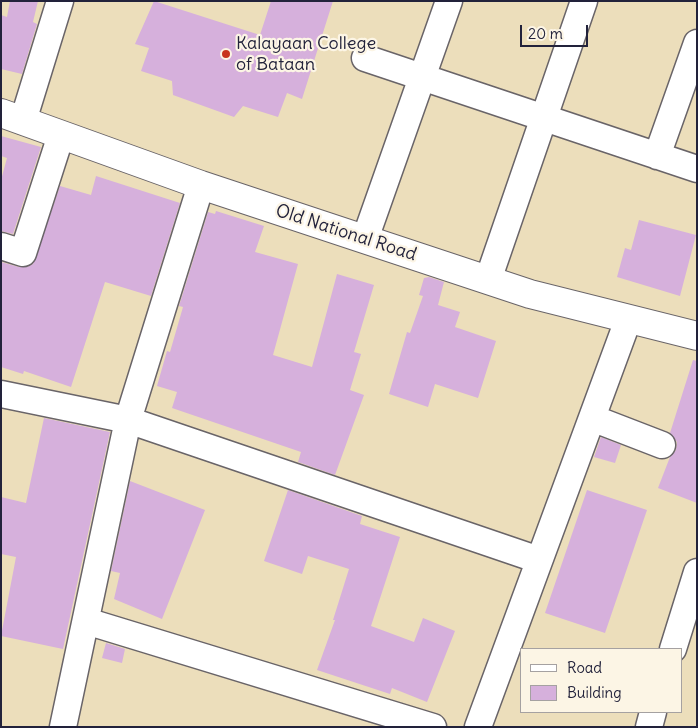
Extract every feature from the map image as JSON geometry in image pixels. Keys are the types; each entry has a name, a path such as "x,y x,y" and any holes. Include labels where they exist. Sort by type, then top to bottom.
{"main road":[{"name":"Old National Road","path":"12,117 201,185 530,294 697,336"}],"street":[{"path":"12,117 60,1"},
{"path":"365,239 449,1"},
{"path":"488,280 584,1"},
{"path":"657,156 697,43"},
{"path":"365,58 697,169"},
{"path":"1,246 23,253 61,135"},
{"path":"63,727 128,420 201,185"},
{"path":"478,727 628,320"},
{"path":"1,394 128,420 539,560"},
{"path":"592,418 662,445"},
{"path":"673,648 697,572"},
{"path":"86,620 433,727"},
{"path":"649,727 653,713"}],"building":[{"path":"10,1 38,1 33,22 37,24 22,74 1,69 1,15 7,17"},
{"path":"154,1 260,35 271,1 333,1 302,99 287,93 278,117 243,106 234,117 173,95 172,81 141,71 149,48 135,44"},
{"path":"1,136 41,147 13,234 1,231 1,180 7,158 1,156"},
{"path":"96,176 180,203 151,296 105,282 71,387 24,371 23,374 1,367 1,262 19,267 27,267 33,264 60,186 91,195"},
{"path":"216,211 264,226 255,252 298,264 273,355 312,367 337,274 374,285 354,352 361,354 350,390 364,395 335,475 298,462 301,452 172,408 177,392 157,386 167,351 170,352 183,307 179,306 208,212 215,214"},
{"path":"639,220 696,235 680,296 617,277 625,248 631,250"},
{"path":"429,277 444,282 438,305 460,312 455,327 496,341 478,398 435,384 428,407 389,394 407,332 410,333 423,296 419,295 424,278"},
{"path":"693,360 697,361 697,503 658,488 670,457 676,450 677,442 670,433"},
{"path":"44,418 110,432 63,649 1,636 16,557 1,554 1,497 26,503"},
{"path":"601,437 621,445 615,463 594,457"},
{"path":"130,481 205,510 162,619 114,599 120,573 111,571"},
{"path":"288,490 362,516 360,524 400,537 371,626 414,642 423,618 455,631 427,702 392,688 390,694 317,670 335,620 333,620 349,569 308,556 302,574 264,561"},
{"path":"587,490 647,510 605,633 545,613"},
{"path":"106,643 125,649 122,663 102,658"}],"place":[{"name":"Kalayaan College of Bataan","path":"226,54"}]}
